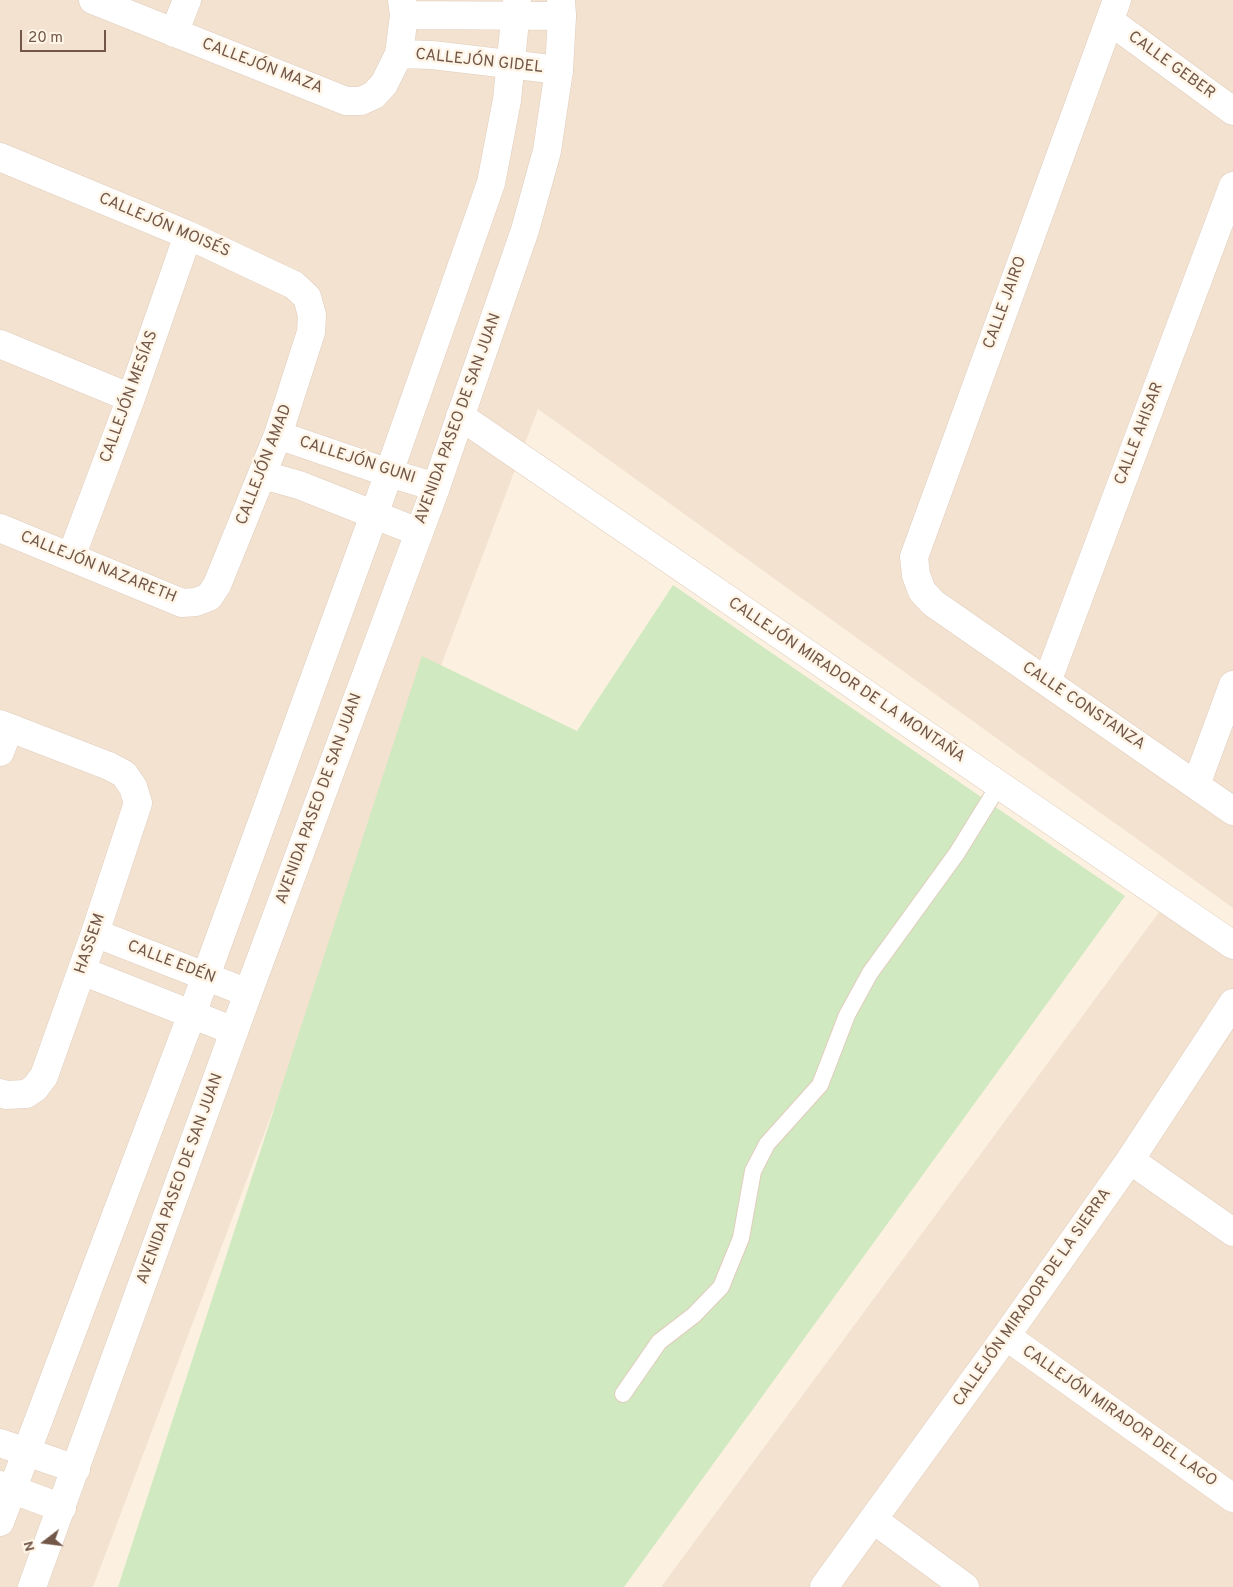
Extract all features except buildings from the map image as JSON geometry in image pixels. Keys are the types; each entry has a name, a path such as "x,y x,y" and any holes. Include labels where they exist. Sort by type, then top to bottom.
{"street":[{"name":"CALLEJÓN MAZA","path":"93,0 346,101 361,101 374,95 384,84 399,54"},
{"path":"174,33 187,0"},
{"path":"399,54 403,7 561,8"},
{"path":"0,1522 6,1487 26,1452 206,977 374,515 491,183 507,100 517,8"},
{"name":"AVENIDA PASEO DE SAN JUAN","path":"32,1587 234,1031 436,487 525,230 547,151 559,70 561,8"},
{"name":"CALLE GEBER","path":"1113,10 1233,111"},
{"name":"CALLE JAIRO","path":"933,603 922,591 916,575 914,556 1113,10"},
{"name":"CALLEJÓN GIDEL","path":"399,54 432,55 559,70"},
{"name":"CALLEJÓN MOISÉS","path":"0,157 188,235 294,285 307,297 312,315"},
{"name":"CALLE AHISAR","path":"1047,682 1233,186"},
{"name":"CALLEJÓN MESÍAS","path":"70,557 131,398 188,235"},
{"name":"CALLEJÓN AMAD","path":"196,602 209,597 217,585 264,475 311,332 312,315"},
{"path":"0,344 131,398"},
{"name":"CALLEJÓN MIRADOR DE LA MONTAÑA","path":"460,416 1233,945"},
{"name":"CALLEJÓN GUNI","path":"278,435 436,487"},
{"path":"264,475 299,485 418,532"},
{"name":"CALLEJÓN NAZARETH","path":"0,528 182,603 196,602"},
{"name":"CALLE CONSTANZA","path":"933,603 1233,811"},
{"path":"1196,785 1233,685"},
{"name":"HASSEM","path":"3,735 109,766 124,774 133,787 138,803 82,971 44,1076 35,1088 13,1093"},
{"name":"CALLE EDÉN","path":"95,933 248,993"},
{"path":"82,971 234,1031"},
{"name":"CALLEJÓN MIRADOR DE LA SIERRA","path":"824,1587 1006,1336 1130,1160 1233,1003"},
{"path":"1130,1160 1233,1232"},
{"name":"CALLEJÓN MIRADOR DEL LAGO","path":"1006,1336 1233,1498"},
{"path":"0,1443 76,1469"},
{"path":"6,1487 62,1508"},
{"path":"874,1520 965,1587"}],"lane":[{"path":"623,1394 659,1342 694,1316 721,1287 741,1238 754,1170 767,1144 820,1085 847,1015 870,973 957,853 999,785"}],"shaded area":[{"path":"0,0 1233,0 1233,908 538,409 93,1587 0,1587"},
{"path":"1168,900 1233,945 1233,1587 661,1587"}],"green space":[{"path":"673,585 1125,896 624,1587 118,1587 422,656 577,731"}]}
